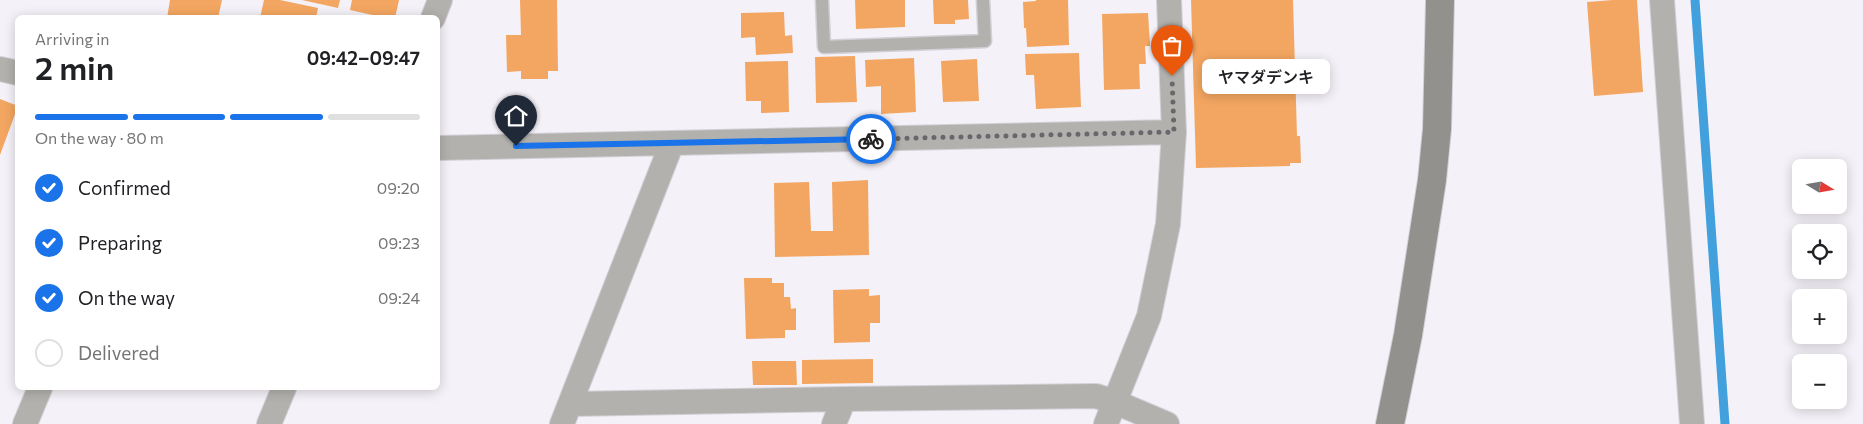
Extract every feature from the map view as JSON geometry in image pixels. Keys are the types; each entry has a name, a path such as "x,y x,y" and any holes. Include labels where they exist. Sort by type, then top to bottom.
{"street":[{"path":"434,15 440,0"},
{"path":"1106,424 1149,316 1168,224 1174,132 1169,0"},
{"path":"1390,424 1408,335 1432,180 1437,129 1440,0"},
{"path":"1662,0 1692,424"},
{"path":"0,69 15,72"},
{"path":"440,148 1174,132"},
{"path":"672,143 566,414 844,398 1096,396 1167,424"},
{"path":"25,424 39,390"},
{"path":"270,424 283,390"},
{"path":"834,424 844,398"}],"lane":[{"path":"822,0 824,47 985,41 983,0"}],"building":[{"path":"170,0 222,0 219,15 168,15"},
{"path":"264,0 280,0 318,8 317,15 261,15"},
{"path":"302,0 340,0 338,8"},
{"path":"352,0 399,0 396,15 372,15 350,10"},
{"path":"520,0 557,0 558,71 548,71 548,79 521,79 521,71 507,72 506,35 521,35"},
{"path":"855,0 905,0 905,27 856,29"},
{"path":"933,0 968,0 969,19 955,20 955,24 934,24"},
{"path":"1068,0 1069,45 1027,47 1023,2"},
{"path":"1191,0 1293,0 1297,136 1300,136 1301,163 1290,163 1290,166 1196,168"},
{"path":"1637,0 1643,92 1594,96 1587,2"},
{"path":"784,12 785,36 792,35 793,53 756,55 755,37 741,38 741,13"},
{"path":"1148,13 1150,46 1145,46 1146,64 1139,64 1140,89 1104,90 1102,14"},
{"path":"1079,53 1081,107 1036,109 1034,75 1026,75 1025,54"},
{"path":"855,56 857,102 816,103 815,57"},
{"path":"914,58 916,112 881,114 881,86 866,87 865,60"},
{"path":"977,59 979,101 943,102 941,61"},
{"path":"788,61 789,112 761,113 761,101 746,101 745,62"},
{"path":"0,99 15,105 15,114 0,155"},
{"path":"868,180 869,255 775,257 774,183 809,182 811,231 833,231 832,182"},
{"path":"744,278 772,278 772,283 784,283 784,297 790,297 791,309 796,308 796,330 785,330 785,338 746,339"},
{"path":"869,289 869,296 880,295 880,323 870,323 870,342 834,343 833,290"},
{"path":"873,359 873,383 802,384 802,360"},
{"path":"752,361 796,361 797,385 753,385"}],"waterway":[{"path":"1695,0 1725,424"}],"way so far":[{"path":"871,139 1174,132 1172,76"}],"place":[{"name":"ヤマダデンキ","path":"1172,76"}],"route":[{"path":"516,146 871,139"}]}
